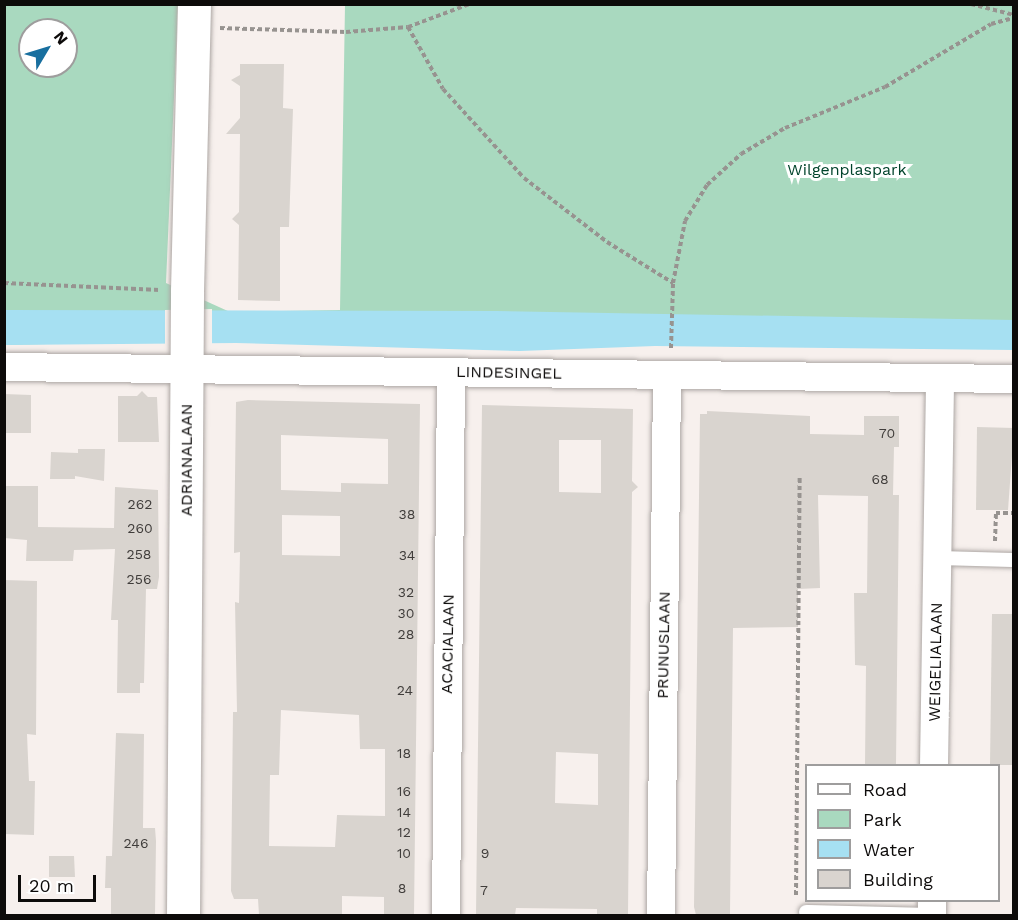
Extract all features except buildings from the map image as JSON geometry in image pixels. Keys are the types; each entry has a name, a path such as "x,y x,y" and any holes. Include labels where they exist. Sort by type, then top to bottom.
{"street":[{"name":"ADRIANALAAN","path":"183,915 187,296 194,16"},
{"name":"LINDESINGEL","path":"4,367 188,362 451,372 669,364 939,378 1014,379"},
{"name":"PRUNUSLAAN","path":"662,915 669,364"},
{"name":"ACACIALAAN","path":"446,915 451,372"},
{"name":"WEIGELIALAAN","path":"934,764 939,378"}],"lane":[{"path":"937,558 1014,560"},
{"path":"806,912 932,910"}],"path":[{"path":"194,16 346,32 408,27 470,4"},
{"path":"971,4 1014,17"},
{"path":"669,364 673,283 685,221 707,185 741,154 785,129 885,87 991,24 1014,17"},
{"path":"408,27 443,89 524,178 607,242 673,283"},
{"path":"4,283 187,296"},
{"path":"800,477 796,903 806,912"},
{"path":"995,560 996,513 1014,513"}],"green space":[{"name":"Wilgenplaspark","path":"4,5 178,5 166,283 230,312 340,310 345,5 1013,5 1013,336 508,333 5,345"}],"water":[{"path":"5,310 496,311 1014,320 1013,350 655,346 520,351 236,343 5,345"}],"pier":[{"path":"212,309 212,347 165,347 165,310"}]}
